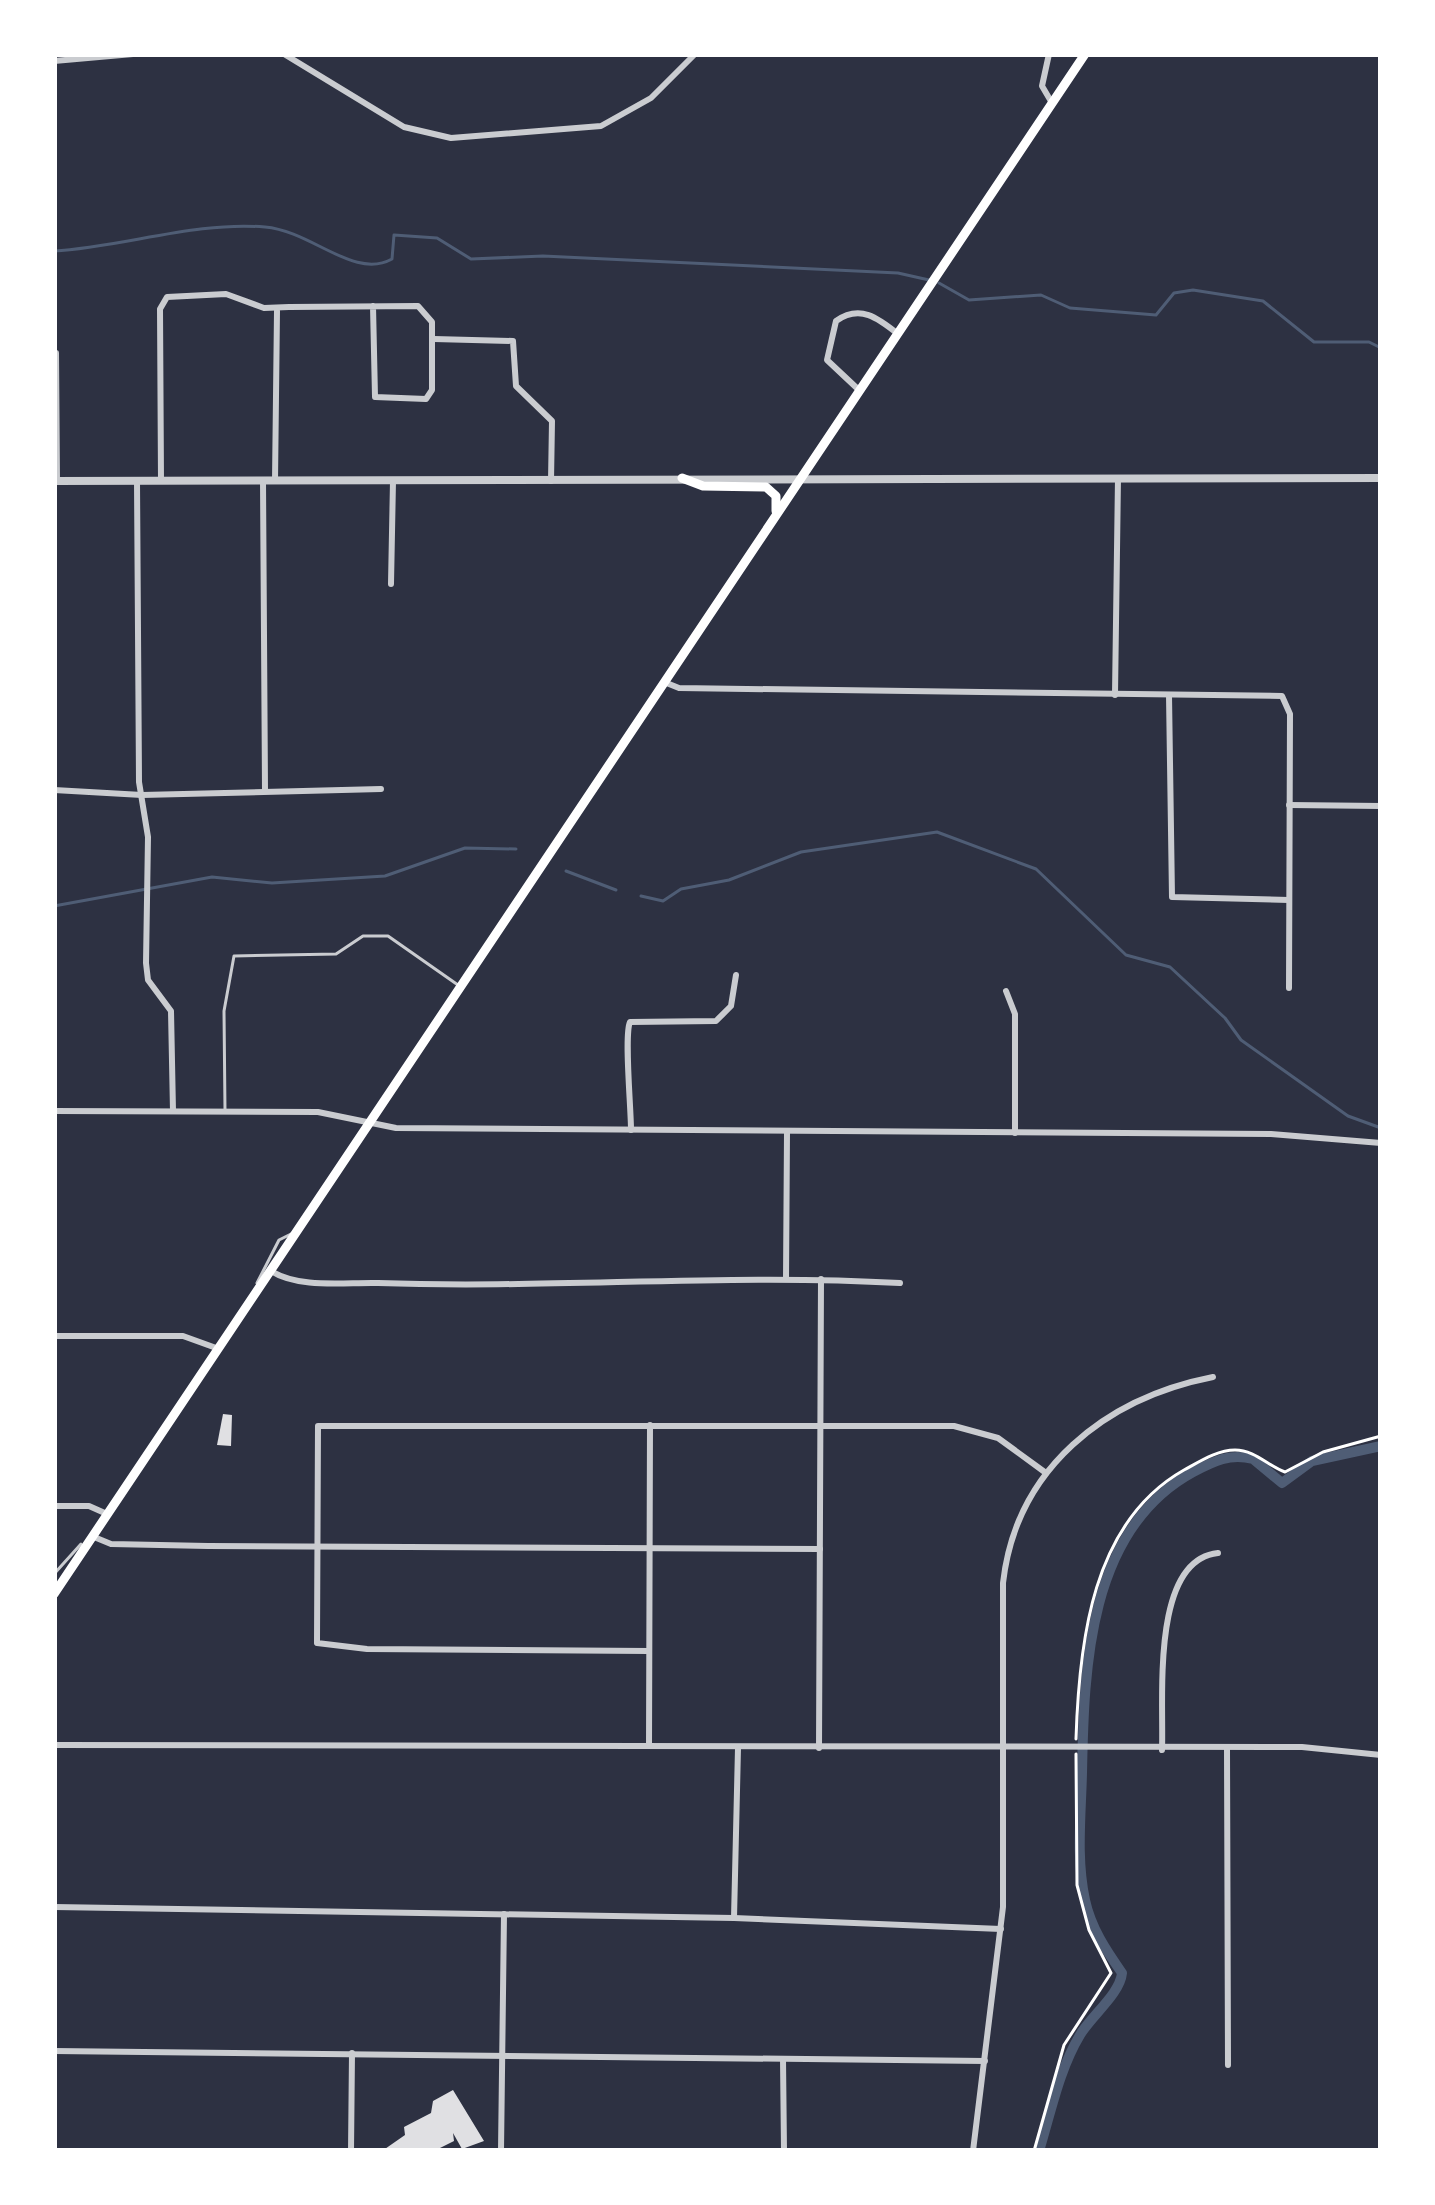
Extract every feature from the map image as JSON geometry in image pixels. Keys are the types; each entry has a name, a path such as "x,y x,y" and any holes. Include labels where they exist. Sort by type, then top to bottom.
{"main road":[{"path":"54,1594 1085,54"},
{"path":"682,478 703,486 766,487 776,496 775,517"}],"street":[{"path":"54,61 133,54"},
{"path":"284,54 404,128 464,138 601,126 651,98 695,54"},
{"path":"1049,54 1042,86 1052,104"},
{"path":"161,481 162,303 175,295 226,295 277,310 373,306 422,309 430,318 433,339 432,393 427,399 373,394 373,306"},
{"path":"275,481 277,310"},
{"path":"860,391 827,360 836,321 846,313 868,313 898,334"},
{"path":"433,339 513,341 516,386 552,421 551,481"},
{"path":"56,353 56,481 1381,478"},
{"path":"1115,695 1118,478"},
{"path":"137,481 148,980 171,1011 173,1111"},
{"path":"263,481 265,791"},
{"path":"391,584 393,481"},
{"path":"664,682 679,688 1277,694 1286,700 1289,988"},
{"path":"1169,695 1172,897 1289,900"},
{"path":"54,790 142,795 381,789"},
{"path":"1289,805 1381,806"},
{"path":"631,1130 632,1063 625,1037 630,1022 716,1021 730,1006 736,975"},
{"path":"1006,991 1015,1014 1015,1133"},
{"path":"54,1111 318,1112 396,1128 1271,1133 1381,1143"},
{"path":"786,1279 787,1133"},
{"path":"271,1271 298,1280 421,1284 786,1279 900,1283"},
{"path":"819,1748 821,1279"},
{"path":"54,1336 183,1336 219,1349"},
{"path":"973,2151 1001,1929 1005,1565 1019,1519 1046,1473 1076,1438 1114,1410 1159,1389 1214,1377"},
{"path":"649,1651 323,1646 314,1636 316,1430 322,1424 972,1428 1005,1442 1046,1473"},
{"path":"649,1747 650,1425"},
{"path":"54,1506 89,1506 107,1514"},
{"path":"93,1536 111,1544 820,1550"},
{"path":"1162,1750 1167,1608 1191,1565 1218,1553"},
{"path":"54,1745 1302,1747 1381,1755"},
{"path":"734,1918 738,1748"},
{"path":"1227,1748 1228,2065"},
{"path":"54,1907 734,1918 1001,1929"},
{"path":"501,2151 503,1913"},
{"path":"54,2051 985,2061"},
{"path":"351,2151 352,2053"},
{"path":"783,2059 784,2151"}],"lane":[{"path":"225,1110 224,1011 234,956 336,954 376,934 388,937 459,986"},
{"path":"255,1294 259,1272 279,1240 298,1230"},
{"path":"54,1574 68,1552 93,1536"}],"path":[{"path":"1034,2151 1064,2044 1112,1973 1089,1930 1077,1885 1083,1651 1112,1546 1145,1496 1219,1453 1241,1450 1285,1472 1323,1452 1381,1436"}],"building":[{"path":"223,1414 232,1415 231,1446 217,1445"},
{"path":"453,2090 484,2141 462,2149 453,2133 454,2141 434,2151 382,2151 405,2135 404,2127 431,2113 433,2101"}],"waterway":[{"path":"54,251 239,226 282,230 363,263 392,259 394,235 437,238 471,259 543,256 898,273 929,280"},
{"path":"939,283 969,300 1041,295 1070,308 1156,315 1174,293 1193,290 1263,301 1314,342 1369,342 1381,348"},
{"path":"641,896 663,901 681,889 729,880 801,852 937,832 1036,869 1126,955 1170,967 1225,1018 1241,1040 1348,1116 1381,1128"},
{"path":"54,906 212,877 272,883 385,876 465,848 516,849"},
{"path":"566,871 616,890"},
{"path":"1039,2151 1073,2048 1116,1989 1122,1973 1091,1920 1080,1853 1085,1689 1099,1604 1112,1564 1132,1528 1158,1497 1208,1464 1229,1458 1253,1459 1282,1483 1312,1461 1381,1446"}]}
